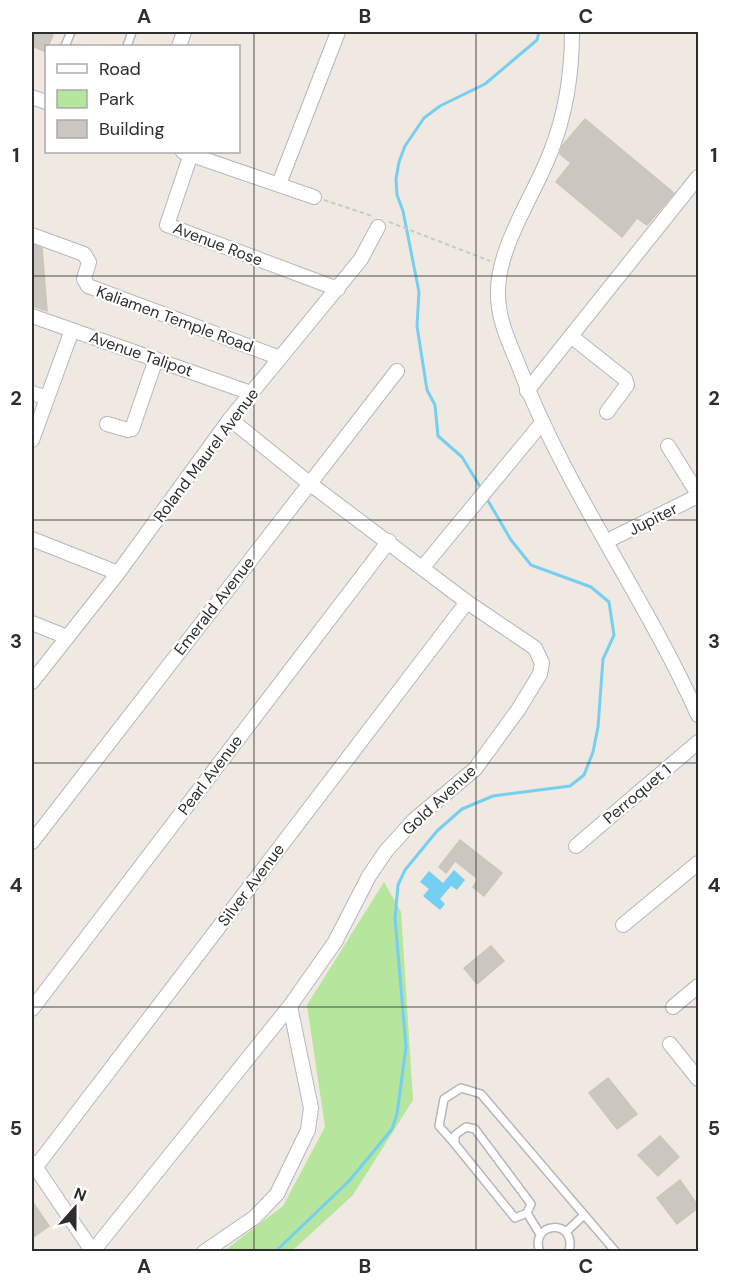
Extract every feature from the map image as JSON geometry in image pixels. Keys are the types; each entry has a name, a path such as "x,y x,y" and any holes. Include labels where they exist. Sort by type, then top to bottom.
{"street":[{"path":"279,184 338,32"},
{"path":"572,32 572,72 552,150 501,265 498,290 500,317 541,424 672,657 699,715"},
{"path":"187,153 314,197"},
{"name":"Avenue Rose","path":"187,153 167,225 338,289"},
{"path":"528,391 699,177"},
{"name":"Roland Maurel Avenue","path":"32,682 118,573 230,419 361,259 381,222"},
{"name":"Kaliamen Temple Road","path":"32,235 84,254 89,262 84,279 88,286 280,358"},
{"name":"Avenue Talipot","path":"32,316 251,393"},
{"path":"32,440 72,330"},
{"path":"572,337 625,379 627,385 607,412"},
{"path":"107,424 132,429 156,359"},
{"name":"Emerald Avenue","path":"32,842 397,371"},
{"path":"32,393 47,398"},
{"name":"Gold Avenue","path":"93,1251 290,1006 335,942 369,876 386,851 414,820 475,769 540,674 542,663 535,648 467,602 309,483 230,419"},
{"path":"423,567 541,424"},
{"path":"668,446 699,495"},
{"name":"Jupiter","path":"607,541 699,495"},
{"path":"32,540 118,573"},
{"name":"Pearl Avenue","path":"32,1009 388,541"},
{"name":"Silver Avenue","path":"33,1165 467,602"},
{"path":"32,623 67,637"},
{"name":"Perroquet 1","path":"576,846 699,742"},
{"path":"623,925 699,863"},
{"path":"673,1007 699,986"},
{"path":"204,1251 255,1217 277,1194 308,1130 311,1108 290,1006"},
{"path":"670,1044 699,1078"},
{"path":"33,1165 93,1251"}],"lane":[{"path":"455,1144 455,1135 466,1127 474,1129 531,1204 527,1213 515,1218 439,1126 444,1099 461,1088 481,1094 616,1251"},
{"path":"527,1213 540,1234"},
{"path":"567,1232 584,1215"},
{"path":"540,1251 537,1244 540,1234 548,1228 558,1227 567,1232 571,1241 569,1251"}],"path":[{"path":"314,197 381,222 398,225 501,265"}],"green space":[{"path":"384,882 401,912 413,1100 353,1195 292,1251 224,1251 283,1206 325,1127 307,1005"}],"water":[{"path":"454,870 465,880 457,890 451,886 440,899 445,904 440,910 423,896 429,889 420,882 429,871 443,883"}],"building":[{"path":"32,32 54,32 49,45 45,45 45,52 32,46"},
{"path":"585,119 674,193 647,225 637,218 622,237 556,182 571,163 560,154 562,146"},
{"path":"32,244 42,248 47,311 32,306"},
{"path":"460,840 502,873 484,896 473,887 478,879 455,861 446,873 439,867"},
{"path":"491,946 504,961 477,984 464,968"},
{"path":"608,1078 637,1114 617,1129 589,1093"},
{"path":"660,1136 679,1157 658,1176 638,1155"},
{"path":"680,1180 699,1207 677,1224 657,1198"},
{"path":"32,1201 49,1226 32,1238"}],"waterway":[{"path":"482,490 462,457 438,436 435,405 427,390 417,326 419,292 403,211 397,195 396,179 405,146 424,118 440,106 485,84 537,40 539,32"},
{"path":"275,1252 349,1181 392,1129 397,1114 406,1047 395,918 398,885 405,870 437,831 462,809 493,796 570,786 584,775 593,752 598,727 603,659 614,635 609,602 591,587 531,565 511,540 487,499"}]}
